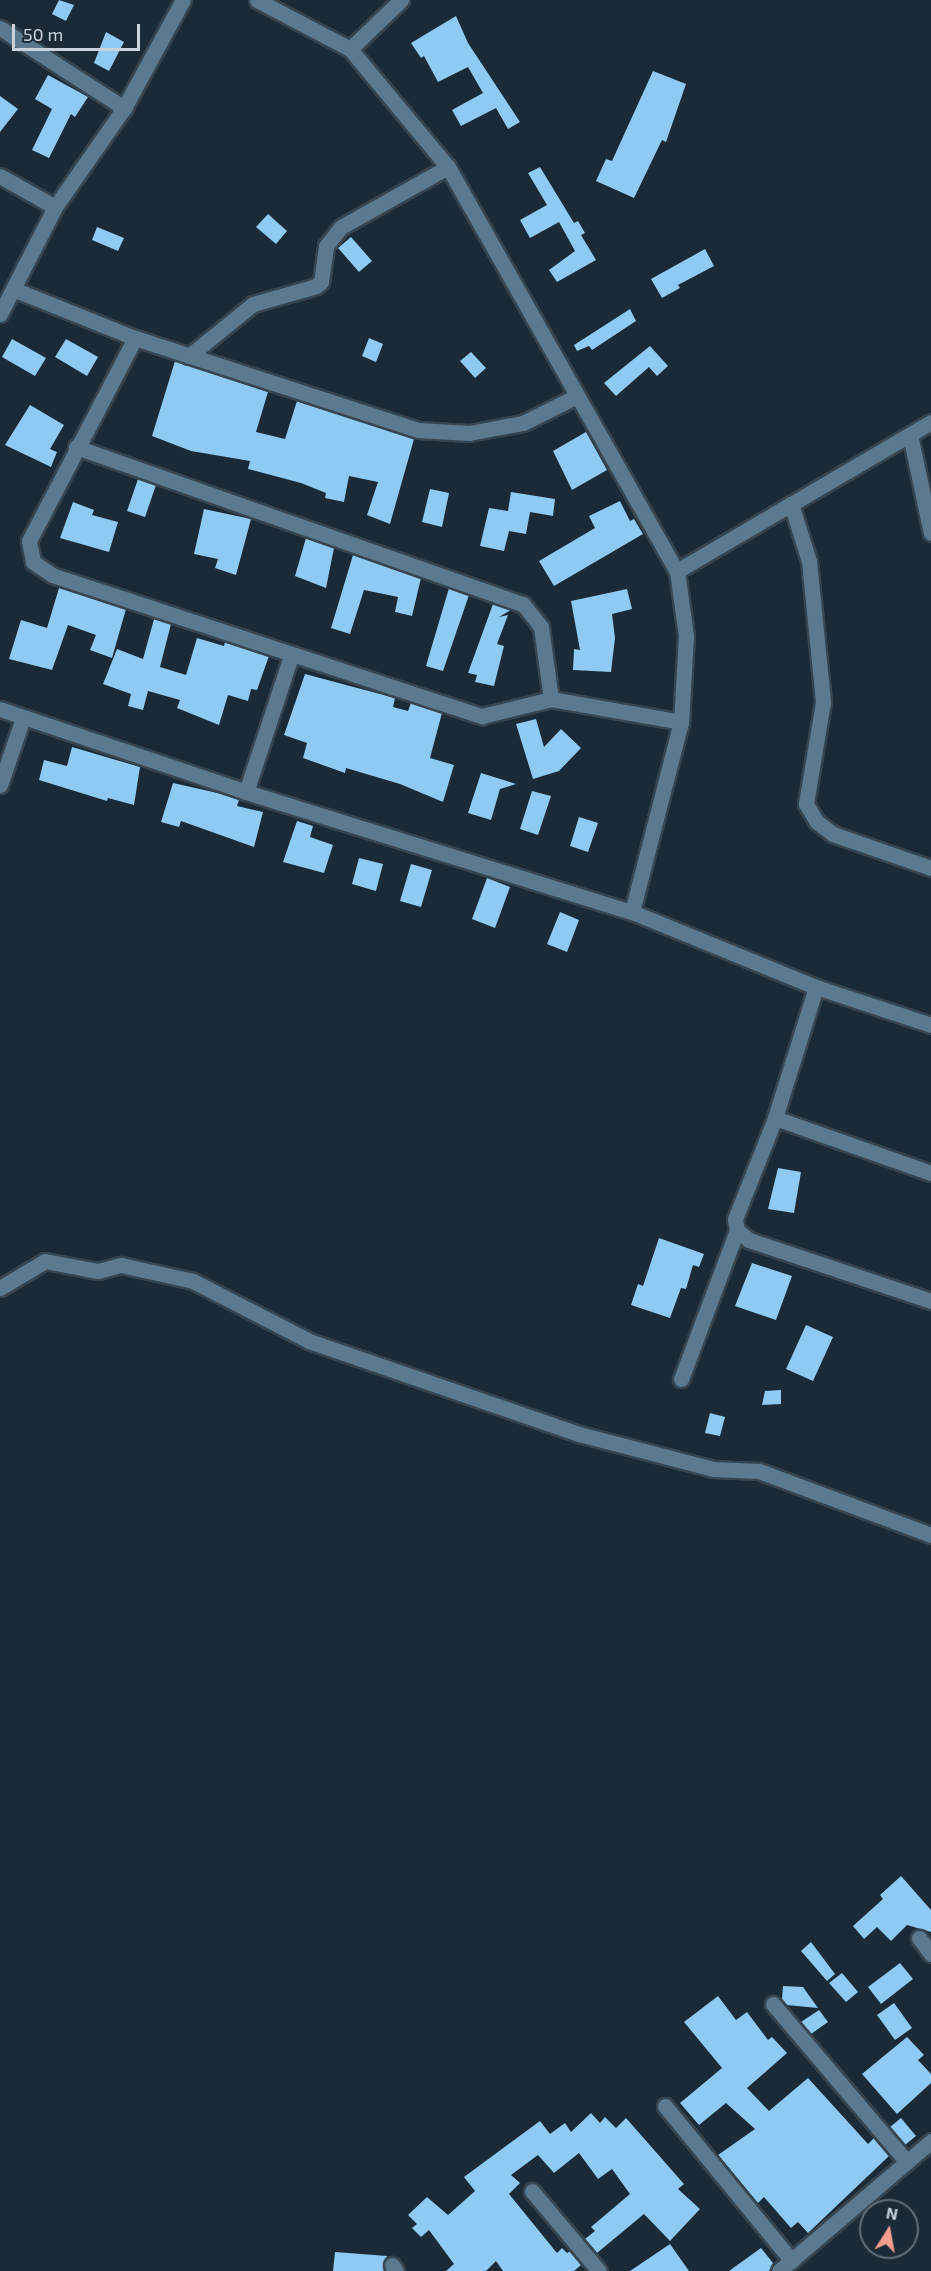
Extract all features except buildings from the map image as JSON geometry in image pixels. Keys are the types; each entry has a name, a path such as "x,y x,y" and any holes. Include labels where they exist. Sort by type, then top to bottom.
{"street":[{"path":"0,314 55,207 124,108 183,0"},
{"path":"257,0 350,49 448,167 575,397 677,571 686,636 681,722 632,912"},
{"path":"350,49 401,0"},
{"path":"0,28 124,108"},
{"path":"189,356 253,304 316,286 321,282 326,246 341,227 448,167"},
{"path":"0,176 55,207"},
{"path":"13,289 135,338 418,430 469,433 523,423 575,397"},
{"path":"135,338 76,447 29,541 33,562 52,574 291,656 482,717 551,699 681,722"},
{"path":"677,571 931,422"},
{"path":"910,435 931,533"},
{"path":"76,447 523,604 541,627 551,699"},
{"path":"791,504 809,561 823,702 806,804 818,822 833,834 931,868"},
{"path":"246,792 291,656"},
{"path":"0,709 246,792 632,912 816,987 931,1025"},
{"path":"0,785 23,718"},
{"path":"681,1379 737,1230 735,1219 775,1118 816,987"},
{"path":"775,1118 931,1173"},
{"path":"737,1230 749,1240 931,1301"},
{"path":"0,1288 45,1261 98,1271 121,1265 194,1281 309,1341 579,1434 713,1469 759,1471 931,1535"},
{"path":"919,1938 931,1954"},
{"path":"773,2004 907,2162"},
{"path":"665,2106 792,2261"},
{"path":"779,2271 931,2141"},
{"path":"532,2191 599,2271"}]}
